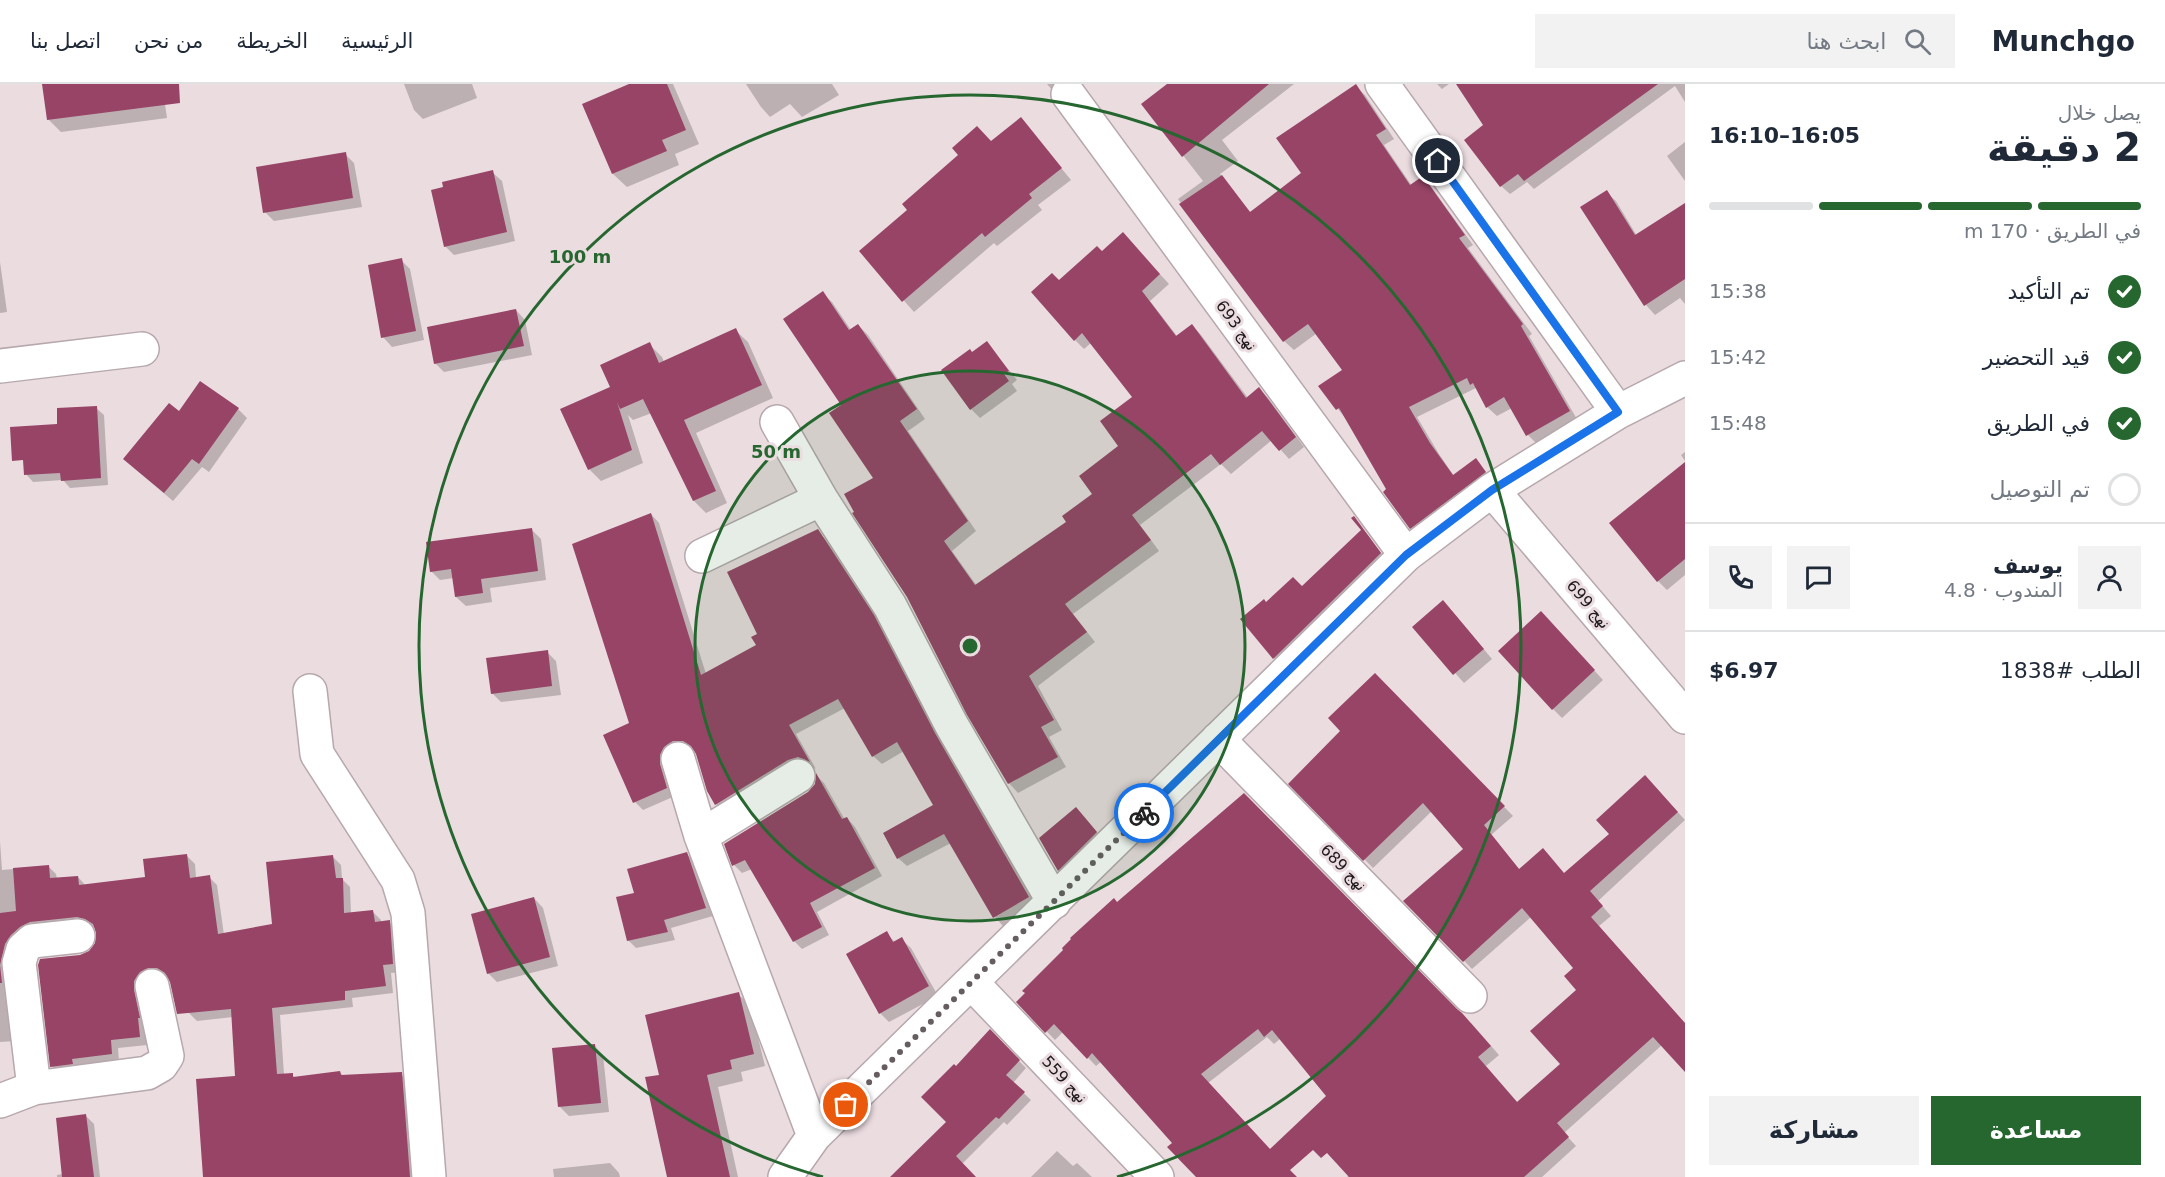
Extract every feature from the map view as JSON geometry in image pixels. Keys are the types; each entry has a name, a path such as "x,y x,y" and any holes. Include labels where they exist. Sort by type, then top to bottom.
{"street":[{"path":"1382,84 1618,412"},
{"name":"نهج 693","path":"1068,94 1406,555"},
{"path":"0,366 142,349"},
{"path":"785,1177 814,1136 1406,555 1492,490 1618,412 1685,378"},
{"path":"777,423 820,500 890,606 951,724 1054,902"},
{"name":"نهج 699","path":"1492,490 1685,716"},
{"path":"702,556 820,500"},
{"path":"310,691 317,754 398,880 408,913 429,1177"},
{"name":"نهج 689","path":"1218,739 1470,996"},
{"path":"678,759 700,836 814,1136"},
{"path":"700,836 798,776"},
{"path":"34,1088 19,963 23,949 32,941 78,936"},
{"name":"نهج 559","path":"971,982 1158,1177"},
{"path":"0,1101 34,1088 147,1073 162,1065 166,1056 152,986"}],"building":[{"path":"42,84 179,84 180,103 47,120"},
{"path":"629,84 667,84 686,130 662,140 667,151 612,174 582,104"},
{"path":"1167,84 1269,84 1182,157 1141,104"},
{"path":"1356,84 1386,129 1376,135 1410,185 1423,176 1465,235 1459,238 1523,324 1521,326 1570,411 1526,436 1504,397 1486,408 1473,383 1470,385 1467,378 1409,407 1430,443 1453,475 1476,458 1486,472 1410,529 1383,492 1386,489 1339,408 1336,410 1318,386 1342,370 1308,324 1283,342 1179,204 1222,175 1250,212 1301,173 1276,138"},
{"path":"1456,84 1658,84 1524,181 1518,174 1500,187 1464,140 1483,125"},
{"path":"1021,117 1062,168 1029,194 1032,198 985,237 982,233 902,302 859,251 907,210 902,204 958,155 952,148 977,126 991,141"},
{"path":"346,152 353,198 263,213 256,167"},
{"path":"493,170 507,232 444,247 431,190 443,187 442,182"},
{"path":"1607,190 1635,235 1685,203 1685,279 1644,306 1580,207"},
{"path":"1123,232 1160,274 1142,291 1176,336 1192,324 1246,398 1259,387 1296,437 1279,451 1262,431 1220,465 1211,454 1132,515 1151,540 1065,604 1087,632 1029,676 1054,720 1041,727 1058,757 1008,784 967,715 907,597 852,513 854,512 844,494 873,478 829,413 841,405 783,319 823,291 849,330 858,324 917,409 900,421 968,521 944,541 975,585 1066,522 1062,516 1092,494 1079,476 1118,446 1100,421 1132,397 1082,333 1074,341 1031,292 1052,273 1059,280 1097,246 1102,251"},
{"path":"402,258 416,331 381,338 368,265"},
{"path":"516,309 524,346 434,364 427,327"},
{"path":"736,328 762,385 684,420 716,491 693,501 643,399 620,409 617,402 632,450 588,470 560,409 610,387 600,365 650,342 659,363"},
{"path":"987,341 1009,371 1004,374 1009,381 970,410 941,370 970,349 972,352"},
{"path":"200,381 239,408 199,464 192,459 164,493 123,459 169,403 179,411"},
{"path":"97,406 101,478 61,481 60,473 24,475 23,460 12,461 10,427 57,424 57,408"},
{"path":"1685,462 1685,559 1657,582 1609,523"},
{"path":"651,513 701,675 756,645 751,637 757,634 727,572 818,529 874,615 935,733 1029,897 993,918 944,834 897,859 883,833 933,805 897,742 872,757 838,699 789,725 810,762 798,757 788,760 715,805 707,791 696,754 691,746 683,741 673,741 664,747 660,755 660,764 667,788 633,803 603,735 629,723 572,544"},
{"path":"1354,516 1381,553 1273,659 1240,619 1264,599 1266,602 1293,577 1302,586 1361,530 1351,518"},
{"path":"532,528 538,571 481,579 483,593 455,597 451,569 430,572 426,542"},
{"path":"1443,600 1484,649 1453,675 1412,627"},
{"path":"1541,611 1595,670 1552,710 1498,651"},
{"path":"548,650 552,686 491,694 486,658"},
{"path":"1375,673 1505,806 1484,825 1519,869 1543,848 1564,873 1609,834 1596,820 1645,775 1678,812 1590,891 1603,906 1591,917 1685,1023 1685,1072 1653,1037 1557,1123 1569,1137 1524,1177 1349,1177 1327,1153 1321,1158 1313,1150 1290,1170 1297,1177 1196,1177 1167,1147 1172,1143 1092,1053 1087,1059 1054,1024 1045,1033 1016,1002 1025,993 1022,991 1063,950 1062,948 1070,938 1114,898 1117,902 1244,793 1462,1013 1491,1046 1478,1057 1517,1102 1560,1064 1530,1031 1576,990 1564,976 1573,968 1522,908 1463,962 1403,901 1463,849 1423,803 1363,861 1288,784 1340,731 1328,718","holes":["1258,1029 1264,1037 1272,1030 1326,1096 1270,1149 1201,1074"]},
{"path":"816,773 842,819 847,817 875,868 810,903 822,927 793,942 745,860 732,866 724,844 808,792 815,784"},
{"path":"1076,807 1097,832 1058,871 1039,838"},
{"path":"687,852 706,908 664,920 668,932 627,941 616,897 634,893 627,869"},
{"path":"187,854 190,878 210,875 218,934 272,924 266,862 333,855 336,878 343,878 344,913 373,910 375,922 390,920 393,964 383,965 386,986 345,991 345,1000 272,1008 277,1074 293,1073 293,1077 340,1071 341,1075 402,1072 410,1177 203,1177 196,1079 235,1076 231,1009 177,1014 170,982 165,973 157,968 148,968 140,972 134,981 140,1018 138,1018 140,1037 111,1040 112,1054 72,1059 73,1064 50,1067 38,965 40,959 80,955 89,951 95,943 96,933 93,924 77,917 30,922 11,935 5,944 0,965 0,913 16,911 13,868 49,865 50,878 78,876 79,885 145,877 143,859"},
{"path":"534,897 550,957 487,974 471,914"},
{"path":"887,931 893,942 902,937 929,986 879,1014 846,954"},
{"path":"739,992 754,1054 730,1060 732,1069 707,1075 730,1177 667,1177 645,1077 659,1075 645,1015"},
{"path":"990,1029 1020,1060 1006,1075 1025,1092 999,1119 996,1117 956,1156 976,1177 890,1177 946,1122 921,1097 954,1064 956,1066"},
{"path":"595,1044 601,1103 558,1107 552,1048"},
{"path":"86,1114 94,1177 62,1177 56,1118"}],"way so far":[{"path":"846,1105 1144,813"}],"route":[{"path":"1144,813 1406,555 1492,490 1618,412 1438,161"}]}
